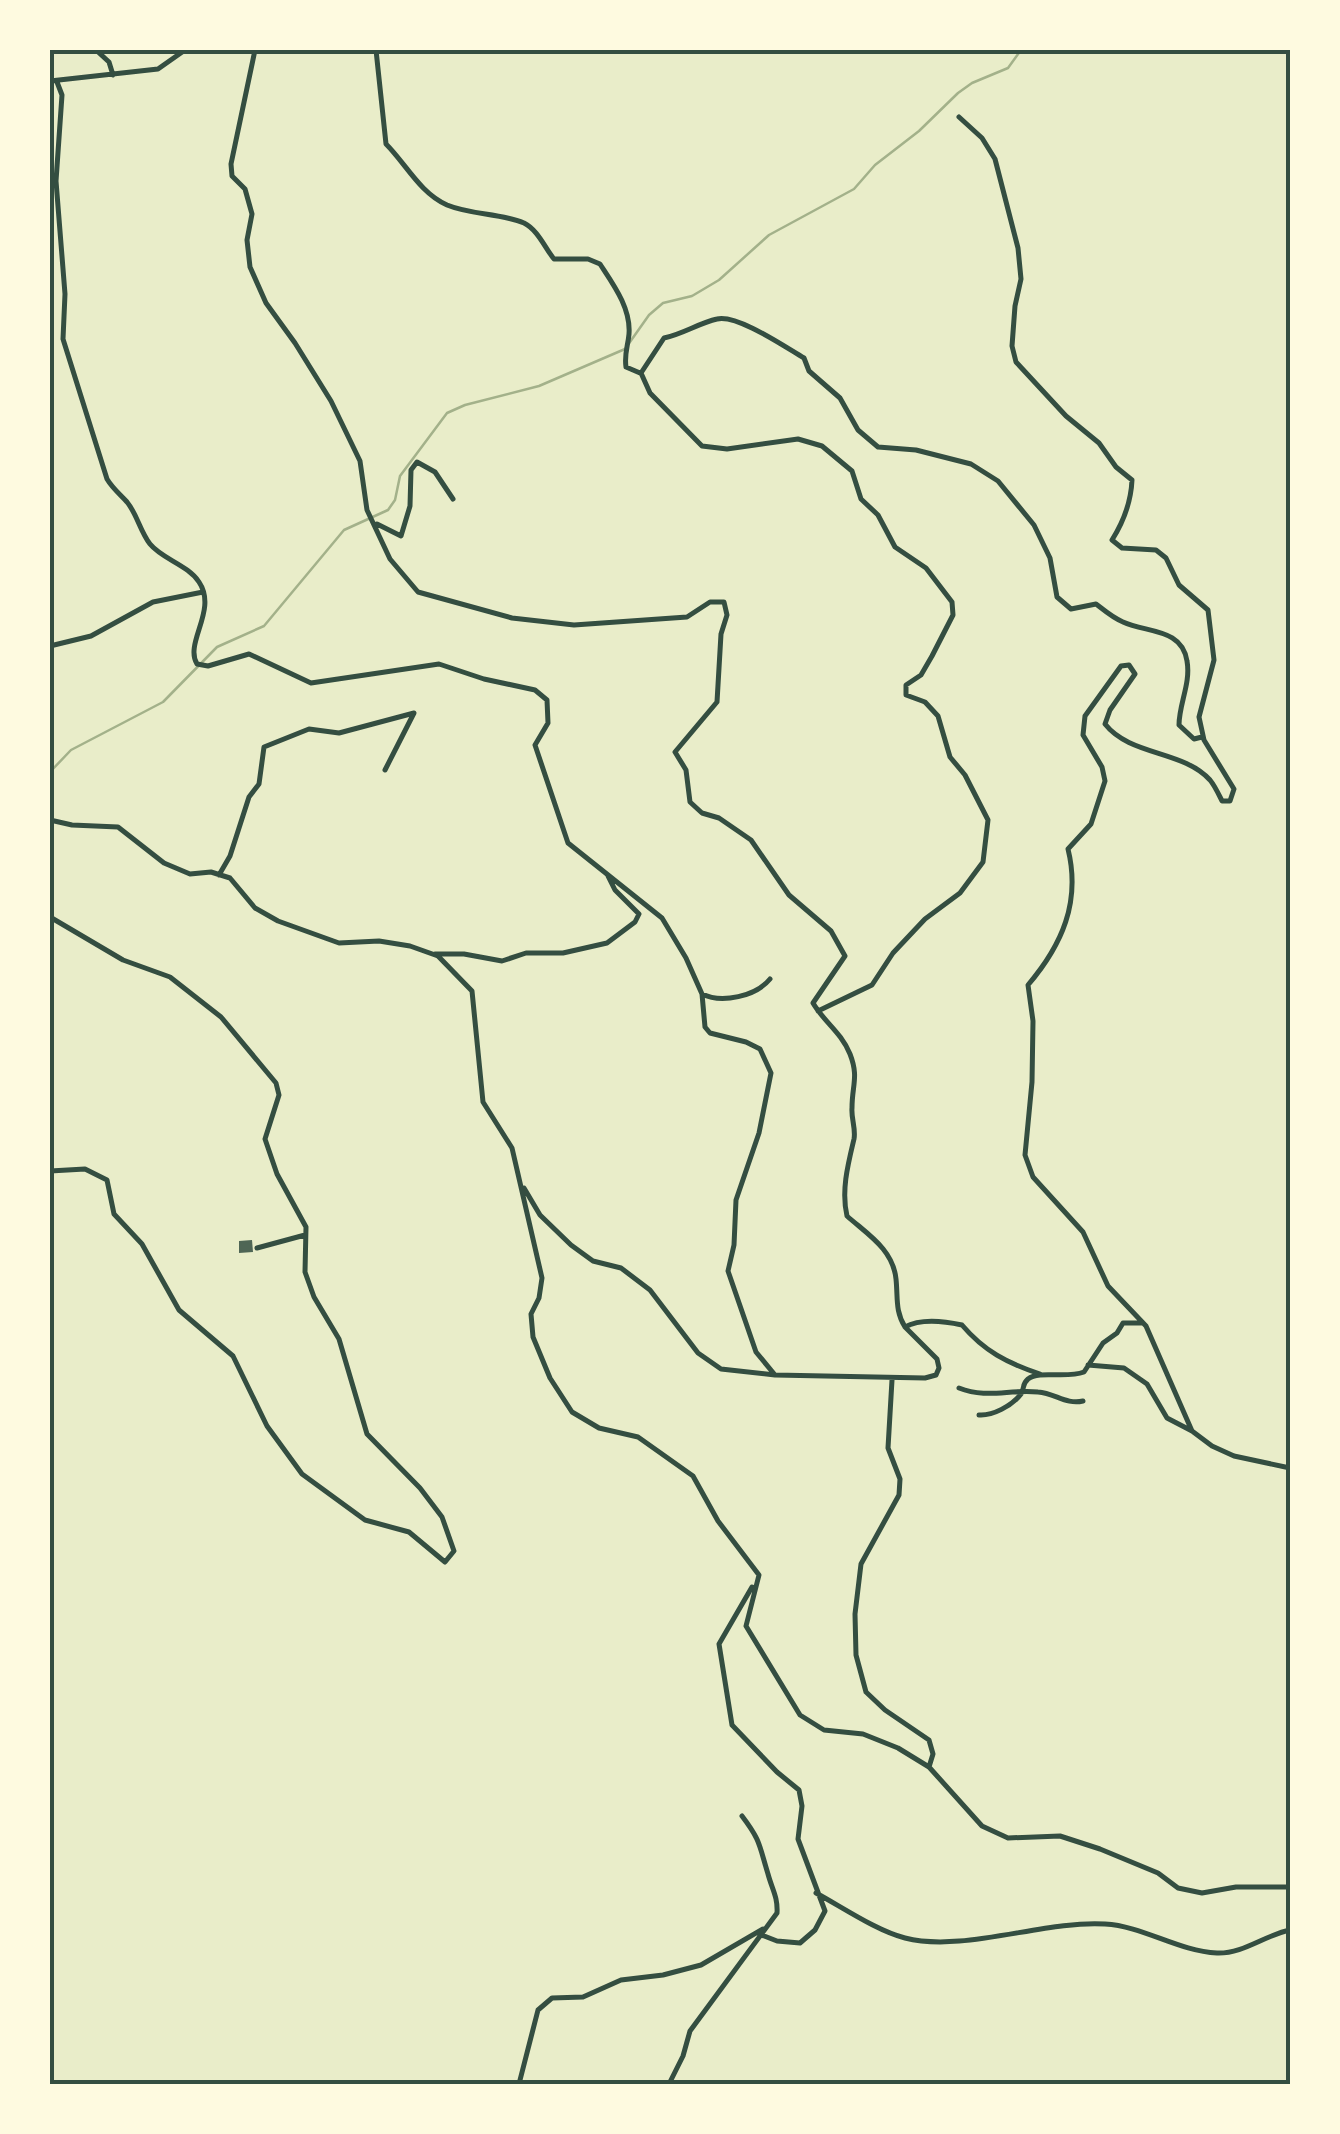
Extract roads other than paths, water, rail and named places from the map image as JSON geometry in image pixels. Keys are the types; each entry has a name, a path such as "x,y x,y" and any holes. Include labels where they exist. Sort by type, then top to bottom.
{"street":[{"path":"96,50 109,62 113,75"},
{"path":"185,50 158,69 54,82 62,95 56,182 66,294 63,339 107,479 127,502 151,545 198,580 204,592 203,618 193,658 202,666 250,654 311,683 439,664 535,690 548,700 548,723 535,745 568,843 662,918 702,994 710,1034 760,1048 770,1072 760,1134 736,1200 728,1272 756,1352 775,1375"},
{"path":"255,50 232,164 232,176 245,189 252,214 247,240 250,267 266,303 296,343 360,461 366,510 390,560 418,592 512,618 574,625 670,619 687,617 710,602 724,602 727,615 721,634 718,702 674,752 686,770 690,802 751,840 789,895 831,931 845,956 813,1003 836,1028 857,1077 852,1108 854,1138 848,1152 848,1179 842,1196 847,1216 878,1240 896,1274 897,1314 904,1328 937,1359 939,1368 936,1374 925,1378 892,1379 721,1370 698,1353 650,1290 621,1268 593,1261 570,1245 540,1215 518,1176"},
{"path":"376,50 386,144 426,193 447,205 524,224 536,232 554,259 588,259 600,264 624,308 629,331 626,367 641,373 650,393 702,446 727,449 798,438 822,446 852,471 861,499 878,515 894,547 926,568 952,602 954,615 921,675 906,685 906,695 924,702 938,716 950,757 965,775 988,820 983,862 960,893 925,919 893,953 872,985 818,1011"},
{"path":"959,118 982,138 996,159 1018,248 1021,278 1012,346 1016,362 1132,480 1131,496 1112,540 1122,548 1156,550 1166,558 1180,584 1208,610 1214,660 1199,717 1202,736 1234,790 1230,801 1222,801 1211,781 1195,768 1114,736 1106,724 1110,710 1135,674 1129,665 1121,666 1086,716 1083,735 1102,767 1104,781 1091,824 1068,849 1074,887 1069,916 1052,956 1028,985 1033,1021 1032,1082 1025,1155 1034,1177 1083,1232 1108,1286 1143,1323 1192,1431"},
{"path":"641,373 664,338 719,318 741,324 804,358 809,371 840,398 858,430 878,447 916,450 982,468 998,480 1034,524 1050,558 1057,597 1063,604 1071,608 1096,604 1129,625 1164,632 1182,648 1187,670 1179,726 1194,739 1202,736"},
{"path":"374,522 402,536 410,506 411,470 417,462 434,472 453,499"},
{"path":"50,646 92,636 153,602 204,592"},
{"path":"220,875 249,797 259,784 264,746 310,728 339,733 414,713 385,770"},
{"path":"50,820 118,827 164,862 190,874 230,878 255,908 278,921 339,943 379,941 433,954 464,954 502,962 526,953 563,954 607,943 635,922 639,914 615,890 606,874"},
{"path":"50,917 123,960 170,978 221,1017 276,1083 279,1095 265,1140 277,1174 306,1226 305,1272 338,1339 367,1434 420,1488 442,1517 454,1551 445,1562 409,1532 365,1520 302,1474 267,1426 233,1356 179,1310 142,1244 114,1214 107,1180 85,1169 50,1171"},
{"path":"433,954 472,990 483,1102 512,1148 542,1278 531,1314 533,1337 550,1378 572,1412 599,1428 638,1437 692,1476 718,1521 759,1575"},
{"path":"702,994 711,998 737,997 762,989 770,979"},
{"path":"257,1248 305,1235"},
{"path":"904,1328 922,1322 962,1325 979,1345 1004,1362 1040,1374 1075,1376 1084,1372 1123,1323 1143,1323"},
{"path":"1088,1364 1124,1368 1147,1384 1167,1418 1212,1446 1234,1456 1290,1468"},
{"path":"980,1415 992,1416 1012,1402 1027,1380 1040,1374"},
{"path":"892,1379 888,1448 900,1478 899,1495 861,1564 855,1614 856,1655 866,1692 929,1740 934,1754 928,1767"},
{"path":"959,1388 977,1395 1021,1391 1053,1394 1070,1404 1083,1401"},
{"path":"759,1575 746,1626 800,1716 824,1730 862,1734 898,1748 928,1767 982,1826 1008,1838 1060,1836 1100,1848 1158,1873 1178,1888 1202,1893 1290,1887"},
{"path":"759,1575 719,1644 732,1726 799,1790 802,1806 798,1839 825,1912 815,1930 800,1943 777,1942 761,1932"},
{"path":"669,2084 690,2031 776,1912 778,1898 760,1839 742,1816"},
{"path":"818,1894 904,1938 927,1941 1105,1924 1216,1953 1237,1950 1290,1930"},
{"path":"520,2084 538,2010 552,1998 582,1997 621,1980 664,1975 701,1965 761,1932"}],"waterway":[{"path":"50,772 71,750 163,702 217,647 264,626 344,530 388,510 395,500 400,476 447,413 539,386 625,349 649,315 663,303 692,296 719,280 769,235 854,189 875,165 919,131 958,93 1008,68 1021,50"}]}
